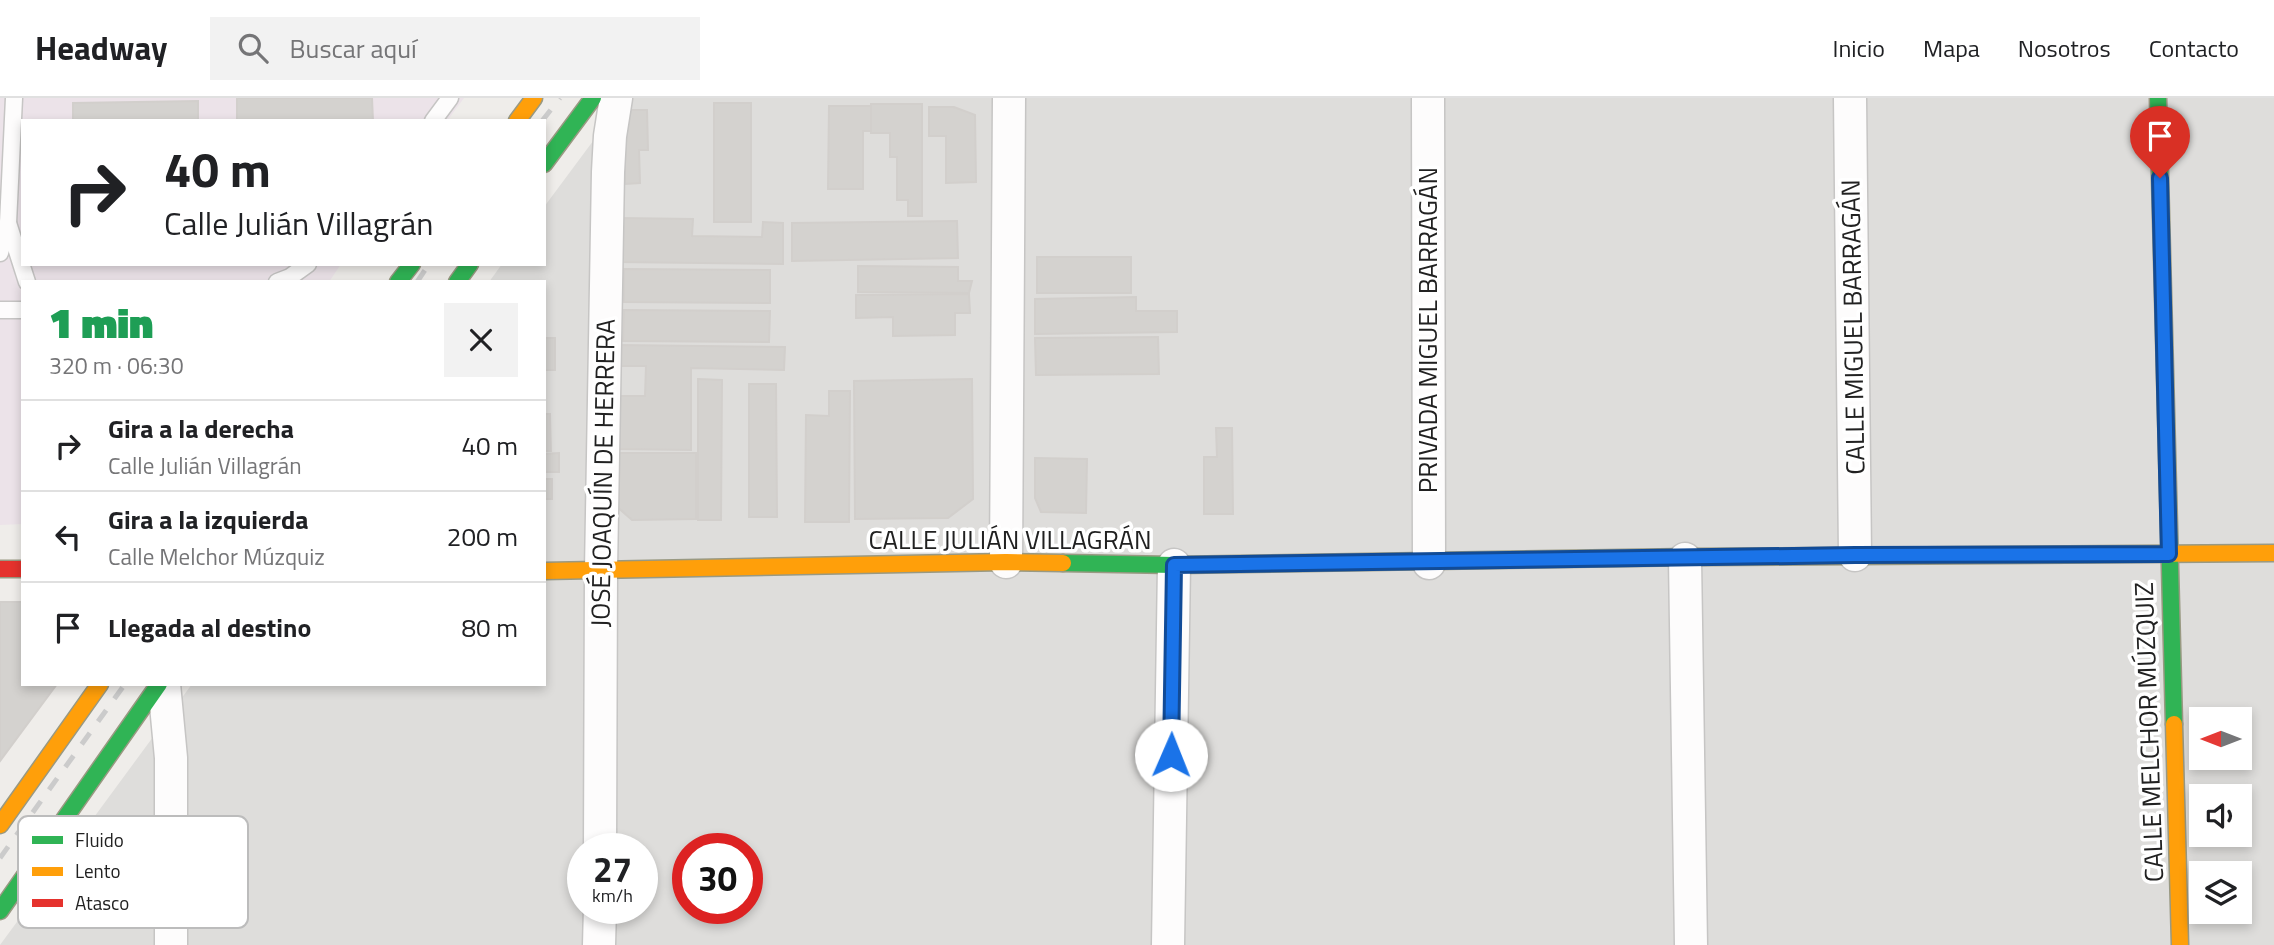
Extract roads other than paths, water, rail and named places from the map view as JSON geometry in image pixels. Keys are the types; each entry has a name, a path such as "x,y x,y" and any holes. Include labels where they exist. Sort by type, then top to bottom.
{"street":[{"path":"518,119 534,98"},
{"path":"546,161 593,98"},
{"name":"JOSÉ JOAQUÍN DE HERRERA","path":"600,833 601,570 608,172 611,124 616,98"},
{"path":"1006,562 1009,98"},
{"name":"PRIVADA MIGUEL BARRAGÁN","path":"1427,98 1429,563"},
{"name":"CALLE MIGUEL BARRAGÁN","path":"1850,98 1855,555"},
{"name":"CALLE MELCHOR MÚZQUIZ","path":"2158,98 2180,945"},
{"name":"CALLE JULIÁN VILLAGRÁN","path":"546,571 1006,562 1174,565 1855,555 2274,553"},
{"path":"1685,559 1691,945"},
{"path":"1168,945 1174,565"},
{"path":"0,569 21,569"},
{"path":"0,825 99,686"},
{"path":"68,816 161,686"},
{"path":"162,686 170,758 170,816"},
{"path":"0,911 18,886"},
{"path":"599,945 600,924"}],"lane":[{"path":"0,253 8,223 14,98"},
{"path":"434,119 450,98"},
{"path":"8,223 21,263"},
{"path":"281,280 305,266"},
{"path":"0,310 21,310"}],"railway":[{"path":"544,119 560,98"},
{"path":"418,280 428,266"},
{"path":"30,816 124,686"},
{"path":"0,858 18,833"}]}
